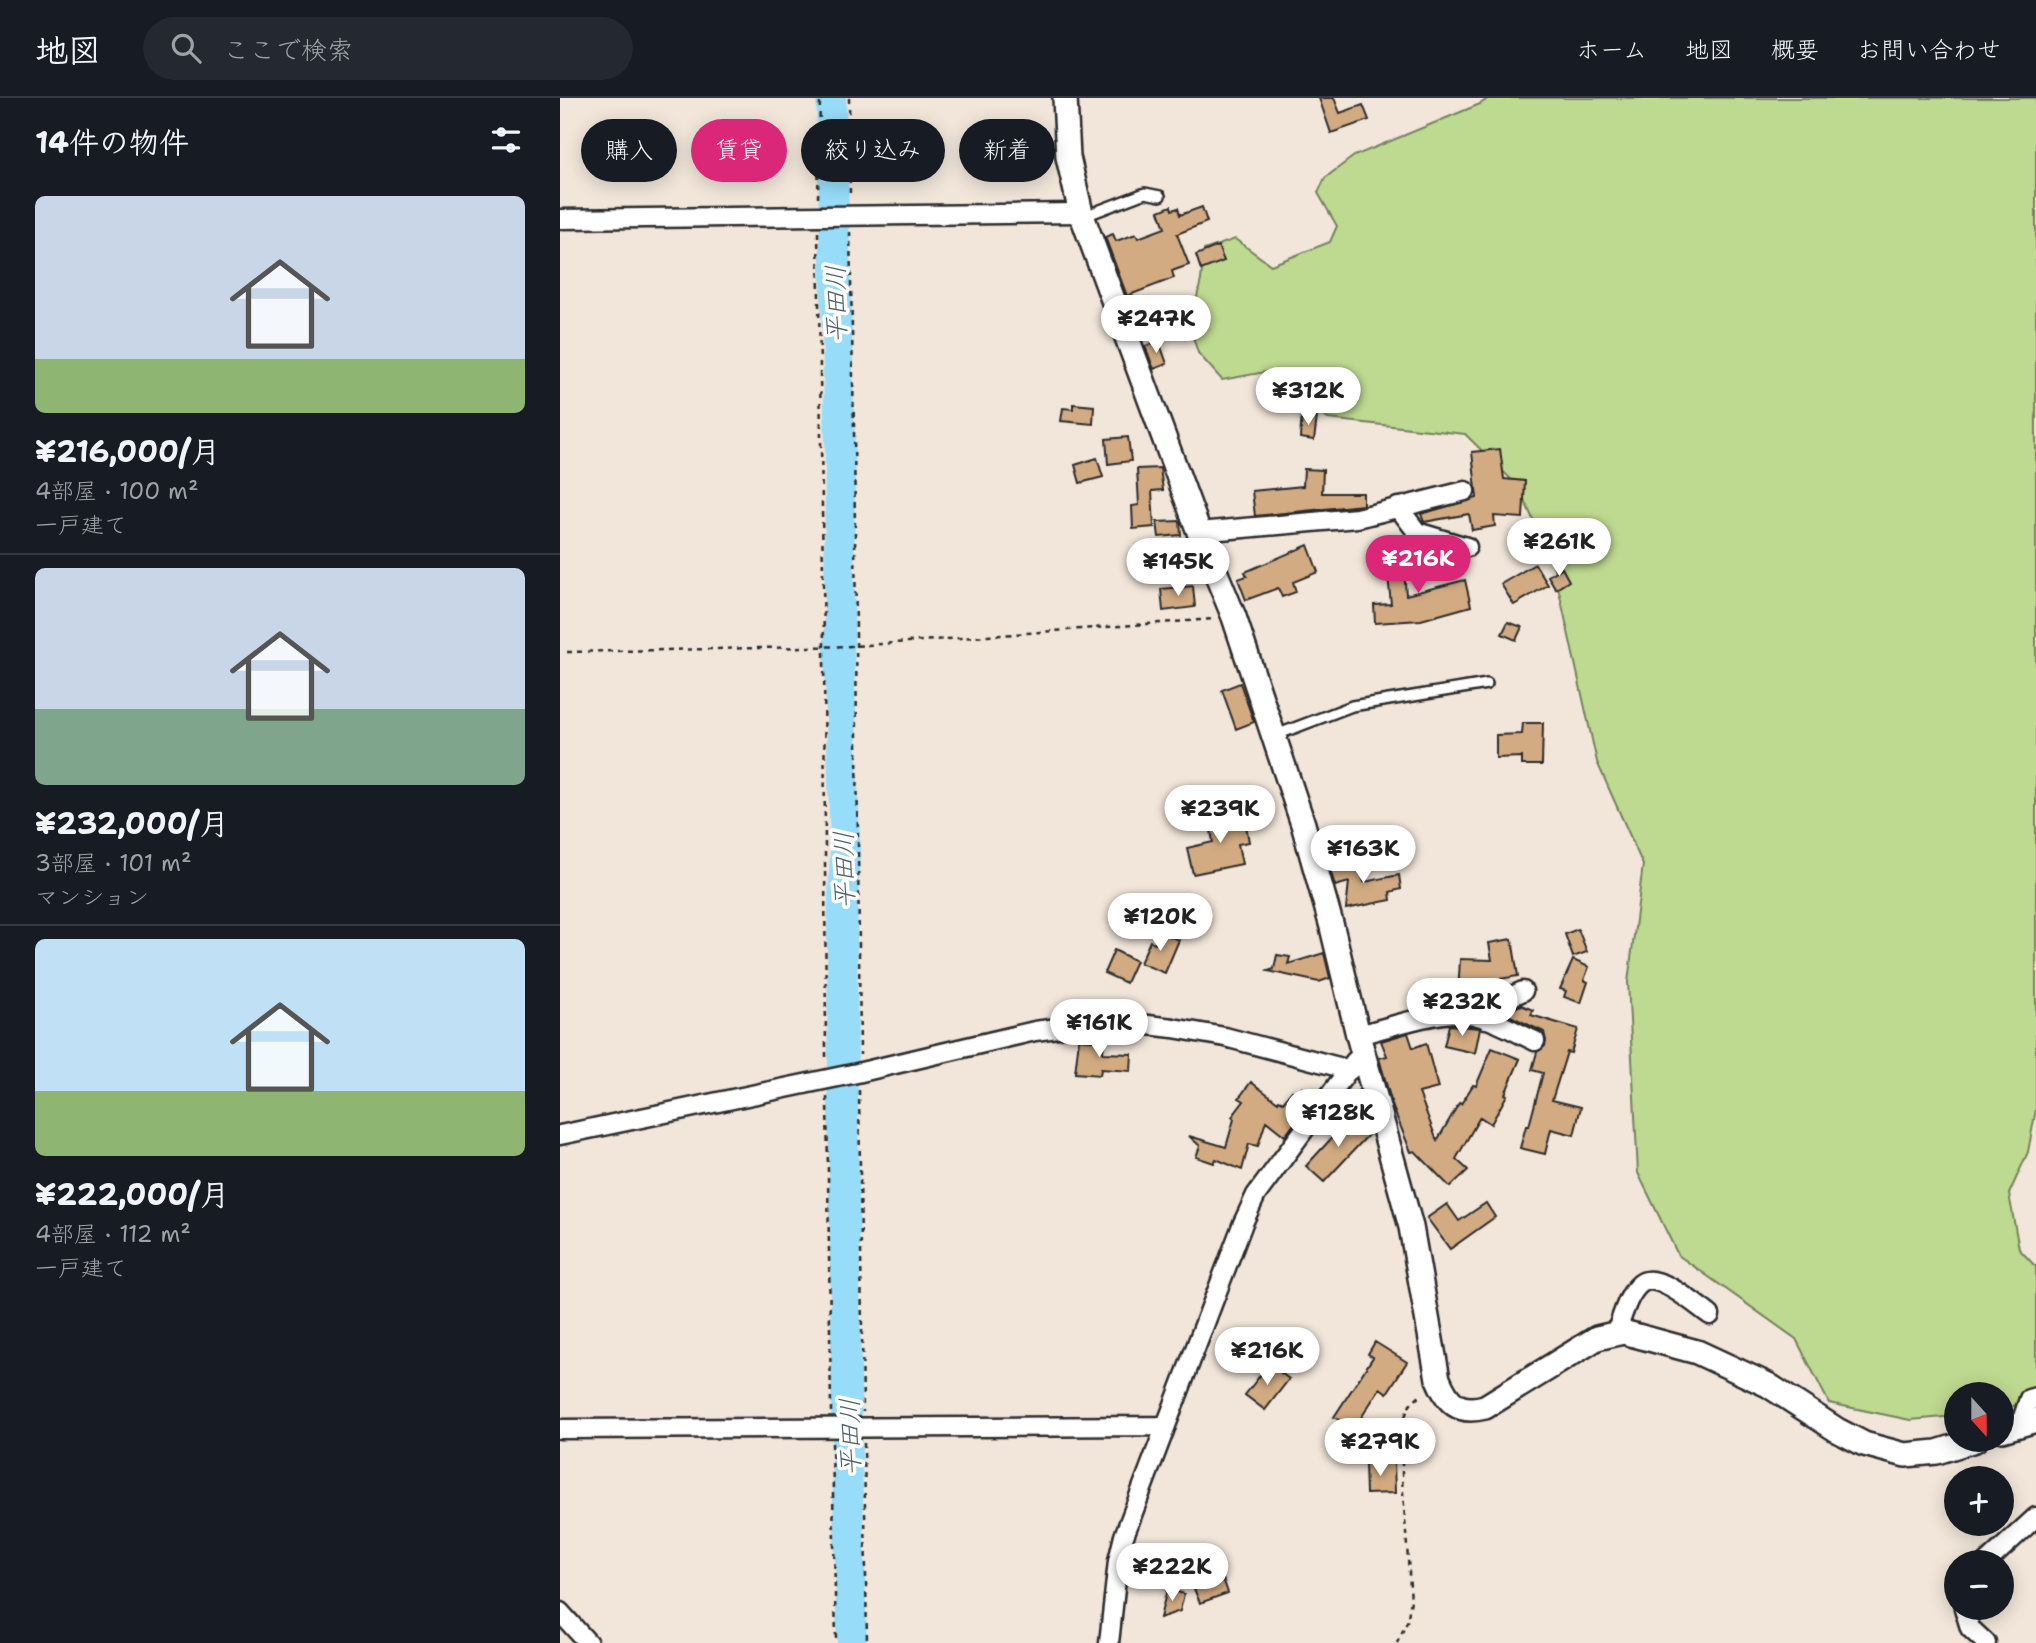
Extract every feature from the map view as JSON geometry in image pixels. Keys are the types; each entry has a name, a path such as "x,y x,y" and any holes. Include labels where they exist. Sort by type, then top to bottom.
{"street":[{"path":"1065,98 1068,157 1081,215 1199,532 1234,617 1310,850 1411,1227 1441,1385 1451,1401 1462,1408 1472,1410 1485,1407 1597,1338 1623,1332 1697,1352 1768,1385 1837,1430 1864,1444 1905,1455 1944,1450"},
{"path":"560,219 1081,215"},
{"path":"1199,532 1357,518 1465,491"},
{"path":"1398,507 1417,532 1466,547"},
{"path":"1486,1019 1499,1002 1523,991"},
{"path":"1360,1042 1435,1016 1458,1013 1486,1019 1535,1041"},
{"path":"560,1135 827,1079 1035,1031 1087,1024 1131,1023 1225,1037 1350,1070"},
{"path":"1109,1643 1118,1561 1124,1536 1226,1264 1256,1195 1350,1070 1360,1042"},
{"path":"1616,1333 1629,1299 1639,1284 1649,1279 1658,1281 1682,1295 1710,1315"},
{"path":"2020,1425 2029,1399 2036,1397"},
{"path":"560,1429 1166,1426"},
{"path":"2000,1550 2036,1517"},
{"path":"560,1612 588,1643"},
{"path":"1968,1620 1970,1628 1986,1643"}],"lane":[{"path":"1081,215 1145,193 1160,196"},
{"path":"1274,736 1352,706 1487,684"}],"path":[{"path":"820,98 827,1079 836,1643"},
{"path":"849,98 861,1427 867,1643"},
{"path":"567,652 855,646 1234,617"},
{"path":"1397,1643 1407,1622 1411,1600 1402,1479 1403,1421 1410,1405 1421,1394 1441,1385"}],"green space":[{"path":"1489,98 2036,98 2036,1109 2028,1152 2009,1194 2019,1249 2036,1267 2036,1396 2014,1406 2014,1382 1944,1382 1944,1417 1910,1420 1829,1403 1796,1339 1678,1255 1638,1173 1628,982 1643,865 1597,762 1553,564 1518,486 1465,434 1328,419 1265,372 1222,380 1198,353 1190,327 1201,280 1204,250 1235,239 1271,265 1330,242 1337,226 1318,193 1325,178 1354,156"}],"building":[{"path":"1319,98 1334,98 1340,113 1363,105 1369,120 1331,133"},
{"path":"1171,206 1172,210 1178,208 1180,215 1202,207 1207,222 1177,234 1189,265 1172,271 1174,278 1127,296 1105,237 1113,234 1116,241 1136,234 1138,238 1165,228 1159,211"},
{"path":"1218,246 1224,261 1201,270 1196,255"},
{"path":"1159,341 1167,364 1154,369 1145,346"},
{"path":"1073,404 1094,406 1093,424 1061,421 1063,408 1073,409"},
{"path":"1302,415 1317,417 1314,440 1300,438"},
{"path":"1128,437 1131,461 1108,464 1106,439"},
{"path":"1500,449 1504,479 1525,481 1523,518 1494,516 1495,526 1472,530 1469,514 1424,522 1421,514 1477,498 1472,452"},
{"path":"1097,458 1103,477 1080,483 1075,465"},
{"path":"1160,468 1163,490 1152,491 1154,527 1133,529 1132,506 1139,505 1137,469"},
{"path":"1304,469 1323,470 1322,493 1363,493 1363,505 1255,516 1252,491 1303,486"},
{"path":"1180,521 1181,535 1159,537 1157,522"},
{"path":"1308,545 1318,572 1293,582 1296,592 1282,597 1278,588 1246,600 1238,579 1247,576 1245,572"},
{"path":"1415,548 1420,564 1404,570 1406,595 1465,580 1471,606 1421,620 1375,623 1374,605 1391,604 1388,576 1391,576 1385,557"},
{"path":"1535,564 1548,585 1514,605 1501,584"},
{"path":"1562,568 1569,581 1556,589 1548,576"},
{"path":"1193,586 1195,607 1163,611 1161,589"},
{"path":"1508,622 1522,627 1516,640 1502,634"},
{"path":"1240,683 1254,722 1236,729 1222,690"},
{"path":"1523,723 1543,723 1542,765 1522,765 1522,757 1496,758 1496,735 1522,734"},
{"path":"1244,814 1249,842 1238,844 1242,864 1193,874 1187,848 1213,842 1209,819"},
{"path":"1352,844 1364,882 1399,875 1401,889 1390,892 1391,900 1346,909 1349,882 1335,886 1330,869 1350,862"},
{"path":"1578,929 1587,952 1573,957 1565,934"},
{"path":"1160,932 1179,940 1165,973 1140,963 1150,941 1155,943"},
{"path":"1512,939 1518,976 1470,984 1492,993 1482,1005 1460,1002 1460,959 1492,960 1489,943"},
{"path":"1114,950 1136,961 1126,983 1104,973"},
{"path":"1324,953 1330,978 1319,982 1268,971 1274,969 1277,955 1290,957 1288,964"},
{"path":"1573,960 1589,967 1584,980 1588,982 1581,1003 1564,997 1566,991 1560,989"},
{"path":"1521,1005 1533,1010 1531,1015 1578,1029 1571,1053 1567,1052 1552,1100 1581,1107 1574,1135 1551,1129 1545,1154 1520,1148 1526,1126 1529,1126 1543,1073 1532,1070 1537,1052 1545,1046 1546,1041 1544,1032 1506,1014"},
{"path":"1449,1025 1480,1028 1475,1053 1444,1046"},
{"path":"1408,1033 1413,1048 1426,1043 1438,1088 1419,1093 1437,1141 1459,1103 1461,1104 1473,1085 1476,1086 1492,1048 1520,1059 1505,1094 1507,1095 1491,1124 1480,1117 1456,1159 1468,1170 1450,1187 1415,1151 1411,1152 1393,1108 1379,1058 1387,1056 1381,1041"},
{"path":"1079,1039 1104,1041 1103,1053 1132,1054 1131,1071 1101,1069 1100,1075 1075,1073"},
{"path":"1251,1082 1278,1102 1283,1102 1292,1091 1297,1095 1302,1088 1314,1097 1285,1136 1266,1121 1258,1146 1249,1144 1242,1170 1216,1159 1214,1163 1196,1157 1200,1146 1189,1136 1226,1147 1234,1119 1232,1117 1244,1101 1239,1098"},
{"path":"1352,1116 1370,1133 1324,1182 1306,1166"},
{"path":"1486,1203 1495,1217 1450,1249 1427,1218 1447,1204 1459,1221"},
{"path":"1375,1342 1407,1362 1387,1393 1380,1388 1354,1429 1334,1417 1373,1357 1368,1354"},
{"path":"1269,1364 1289,1379 1265,1410 1245,1395"},
{"path":"1394,1462 1395,1493 1366,1494 1365,1463"},
{"path":"1221,1573 1228,1593 1200,1603 1192,1584"},
{"path":"1167,1589 1184,1594 1180,1611 1160,1618"}],"waterway":[{"name":"平田川","path":"831,98 840,447 839,648 845,847 842,933 843,1105 852,1643"}]}
